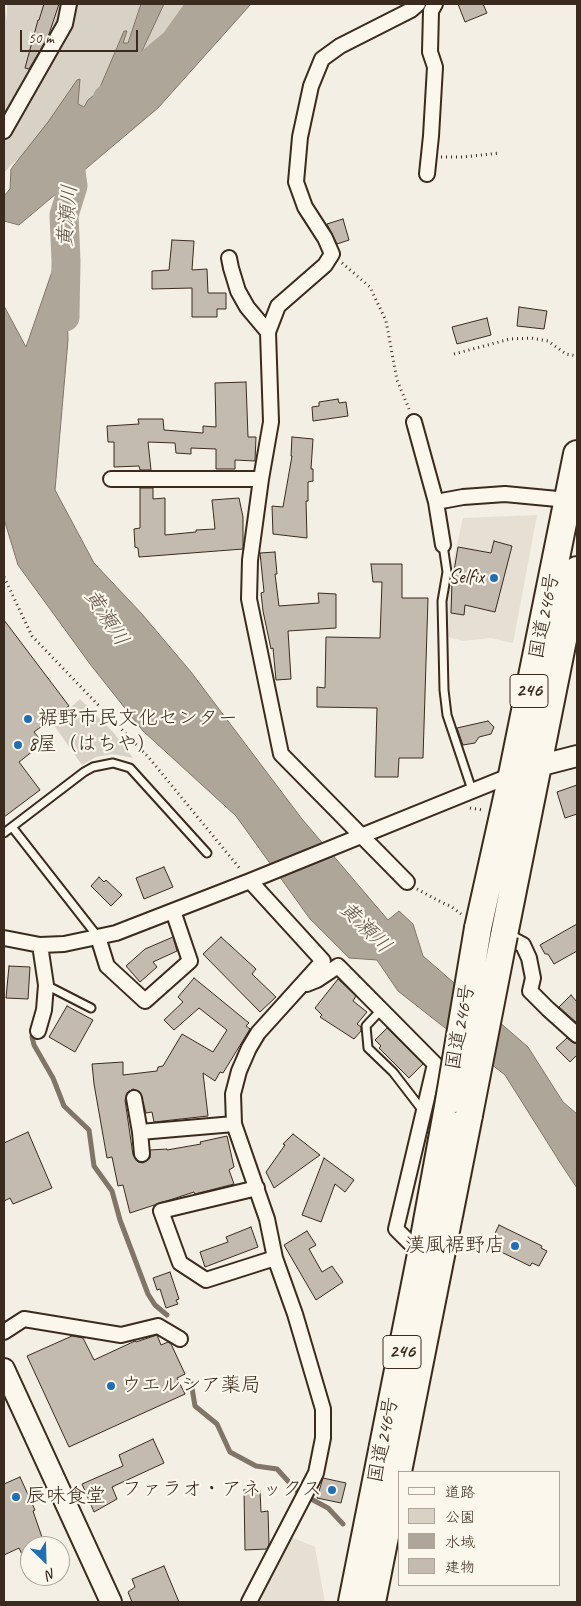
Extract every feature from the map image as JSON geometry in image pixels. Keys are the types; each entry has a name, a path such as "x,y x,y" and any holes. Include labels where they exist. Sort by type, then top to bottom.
{"highway":[{"name":"国道246号","path":"372,1602 459,1108 471,922 512,775 577,454"},
{"name":"国道246号","path":"352,1602 421,1254 504,935 577,570"}],"main road":[{"path":"538,766 577,756"},
{"path":"4,1369 111,1602"}],"street":[{"path":"4,131 65,24 69,4"},
{"path":"407,882 282,754 249,599 250,560 271,422 268,332 278,306 325,265 332,254 325,238 305,207 296,182 300,137 312,86 322,59 340,46 411,10 418,4"},
{"path":"427,174 435,68 430,52 431,12 435,4"},
{"path":"230,258 238,291 247,307 268,332"},
{"path":"414,422 436,502 443,545"},
{"path":"111,479 261,480"},
{"path":"436,502 463,497 505,494 568,500"},
{"path":"4,938 40,945 64,944 116,933 173,911 246,876 362,836 472,790 538,766"},
{"path":"246,876 323,961 258,1033 239,1071 233,1094 234,1124 267,1219 275,1258 295,1314 322,1409 323,1438 316,1473 249,1602"},
{"path":"98,937 107,966 144,1002 190,961 173,911"},
{"path":"504,935 523,945 529,958 533,978 530,991 577,1035"},
{"path":"38,1031 44,1010 46,985 40,945"},
{"path":"299,987 317,980 338,966 435,1064 396,1229 421,1254"},
{"path":"134,1098 142,1154"},
{"path":"140,1132 234,1124"},
{"path":"257,1188 161,1211 180,1263 206,1280 275,1258"},
{"path":"4,1332 24,1319 121,1335 158,1326 180,1339"}],"lane":[{"path":"443,545 446,572 442,600 444,690 447,715 472,790"},
{"path":"4,833 84,772 101,765 113,763 130,768 207,853"},
{"path":"12,827 98,937"},
{"path":"46,985 91,1008"},
{"path":"381,1010 366,1026 368,1048 393,1072 424,1111"}],"path":[{"path":"429,157 463,158 500,153"},
{"path":"332,254 370,287 386,321 397,380 414,422"},
{"path":"454,354 510,338 531,338 548,341 566,354 577,356"},
{"path":"4,577 32,636 150,759 246,876"},
{"path":"236,873 246,876"},
{"path":"407,882 432,898 452,907 471,922"}],"shaded area":[{"path":"537,515 513,643 491,638 463,641 448,637 449,580 463,518"},
{"path":"291,1537 315,1547 325,1602 257,1602"}],"green space":[{"path":"4,4 7,22 7,4 201,4 160,56 132,71 84,106 11,165 4,173"},
{"path":"80,699 113,732 133,758 112,754 96,757 82,765 53,724"}],"water":[{"path":"141,4 164,4 128,81 170,54 198,4 251,4 158,108 19,225 4,221 4,196 10,189 11,169 48,122 77,80 80,79 78,104 84,107 88,100 98,92 124,31 127,31 123,43 128,43"},
{"path":"65,234 68,340 55,490 94,563 142,614 191,672 302,819 388,920 399,911 413,924 423,956 528,1047 563,1102 577,1114 577,1188 505,1075 398,991 377,960 349,958 310,919 236,816 143,731 90,664 18,565 4,519 4,306 26,347"}],"building":[{"path":"44,4 59,4 48,37 29,69 25,68 38,20"},
{"path":"458,4 483,4 487,13 465,22"},
{"path":"343,219 349,240 337,244 327,224"},
{"path":"172,240 194,241 192,270 207,269 208,293 226,293 226,309 217,309 217,317 192,317 192,288 152,289 152,271 169,270"},
{"path":"519,307 547,311 544,329 517,326"},
{"path":"487,318 491,335 457,344 452,327"},
{"path":"246,382 248,437 256,437 255,461 235,460 235,469 216,469 216,449 191,448 191,454 176,453 175,443 148,442 151,470 140,470 139,466 114,467 114,442 108,442 107,426 139,424 138,419 163,419 164,430 203,433 203,426 216,427 215,383"},
{"path":"338,399 339,403 346,402 348,416 313,421 312,407 319,406 319,402"},
{"path":"292,437 313,439 311,469 313,469 313,481 308,482 308,501 306,501 307,538 273,534 272,506 283,507 292,456"},
{"path":"140,488 153,488 153,499 165,498 165,535 215,529 212,500 239,498 243,517 243,549 139,557 138,548 135,547 134,529 140,528"},
{"path":"494,541 512,546 495,612 465,605 464,615 451,613 452,583 458,547 491,553"},
{"path":"275,552 277,574 275,574 279,606 319,603 318,593 336,594 336,628 288,631 291,679 276,680 273,648 271,649 263,611 261,593 264,592 260,553"},
{"path":"371,564 402,564 402,598 428,598 423,758 399,758 398,777 375,777 377,708 317,707 317,687 325,688 326,637 380,638 382,582 373,582"},
{"name":"裾野市民文化センター","path":"4,620 69,706 34,732 43,743 19,762 40,790 4,817"},
{"path":"488,721 494,727 491,734 479,737 475,743 463,745 457,728"},
{"path":"577,785 577,814 565,818 557,792"},
{"path":"164,867 173,887 144,899 136,878"},
{"path":"99,877 104,882 106,880 122,895 111,906 91,886"},
{"path":"577,924 577,951 554,964 540,945"},
{"path":"173,937 177,951 153,962 157,967 140,982 126,966 145,949"},
{"path":"221,937 256,969 252,974 276,997 260,1012 203,954"},
{"path":"9,966 30,967 28,999 6,998"},
{"path":"194,978 249,1023 246,1026 250,1029 223,1073 220,1072 215,1081 203,1073 208,1116 154,1122 152,1112 146,1113 140,1092 133,1089 128,1092 125,1100 133,1155 138,1162 143,1163 150,1158 150,1150 167,1150 201,1144 200,1142 227,1136 234,1167 229,1170 234,1184 195,1194 194,1192 130,1213 123,1185 118,1186 112,1157 107,1158 92,1064 123,1062 123,1075 157,1071 158,1067 163,1066 182,1034 213,1052 227,1030 199,1008 174,1030 164,1020 183,1002 178,997"},
{"path":"338,979 356,996 353,1001 367,1012 357,1024 361,1027 361,1031 354,1039 320,1017 322,1015 315,1008"},
{"path":"571,995 577,1002 577,1023 559,1007"},
{"path":"67,1006 93,1020 75,1052 49,1037"},
{"path":"387,1028 423,1064 409,1078 379,1048 381,1046 375,1040"},
{"path":"567,1038 577,1044 577,1055 570,1062 556,1048"},
{"path":"28,1132 52,1188 13,1204 10,1198 4,1201 4,1143"},
{"path":"293,1134 320,1155 274,1188 266,1172 285,1145 283,1144"},
{"path":"324,1158 354,1180 345,1192 335,1184 321,1222 302,1215"},
{"path":"499,1225 542,1246 541,1248 547,1251 539,1266 532,1263 530,1266 489,1246"},
{"path":"251,1227 258,1247 205,1267 200,1252 228,1242 226,1237"},
{"path":"307,1231 316,1245 309,1249 322,1272 332,1266 343,1282 316,1300 284,1245"},
{"path":"170,1272 179,1299 176,1300 178,1304 166,1308 160,1289 157,1290 153,1278"},
{"name":"ウエルシア薬局","path":"157,1335 161,1345 168,1342 171,1344 185,1374 177,1378 185,1394 69,1447 27,1356 72,1336 83,1338 94,1360 135,1341"},
{"path":"153,1439 164,1463 112,1487 117,1499 94,1512 82,1484 123,1466 119,1455"},
{"path":"20,1477 35,1510 33,1511 42,1536 20,1536 20,1550 19,1548 4,1555 4,1484"},
{"name":"ファラオ・アネックス","path":"323,1478 346,1483 341,1503 317,1498"},
{"path":"244,1490 260,1490 261,1512 268,1511 269,1544 267,1549 245,1550"},
{"path":"164,1566 179,1602 132,1602 128,1592 135,1587 132,1579"}],"waterway":[{"name":"黄瀬川","path":"107,99 175,42 202,4"},
{"name":"黄瀬川","path":"65,317 66,261 64,215 73,186 68,150 70,142"},
{"path":"32,1037 34,1045 53,1078 64,1106 89,1130 94,1166 112,1191 120,1220 148,1294 155,1305 167,1315"},
{"path":"191,1382 195,1406 217,1424 230,1452 256,1466 277,1469 298,1492 328,1508 343,1524"}],"place":[{"name":"Selfix","path":"494,578"},
{"name":"裾野市民文化センター","path":"28,719"},
{"name":"8屋（はちや）","path":"18,745"},
{"name":"漢風裾野店","path":"515,1246"},
{"name":"ウエルシア薬局","path":"111,1386"},
{"name":"ファラオ・アネックス","path":"332,1490"},
{"name":"辰味食堂","path":"16,1497"}]}
